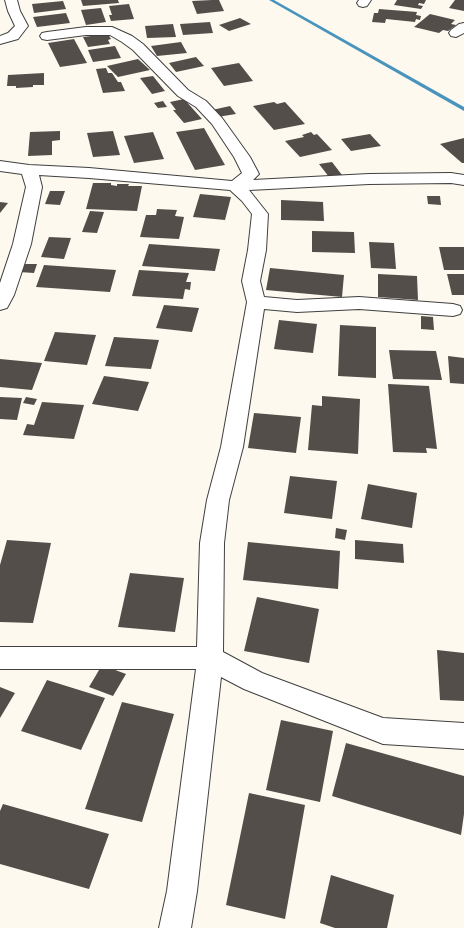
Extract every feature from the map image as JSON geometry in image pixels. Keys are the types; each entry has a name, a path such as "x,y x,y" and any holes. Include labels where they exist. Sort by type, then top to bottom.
{"street":[{"path":"0,40 12,36 22,26 14,11 11,0"},
{"path":"47,36 99,30 112,31 138,47 183,93 201,104 217,121 242,157 251,174 235,186"},
{"path":"0,166 29,170 89,173 235,186 369,179 451,178 464,180"},
{"path":"0,304 5,295 22,244 34,187 29,170"},
{"path":"175,928 182,891 210,658 212,543 218,500 232,447 256,302 251,281 257,250 260,214 248,198 235,186"},
{"path":"256,302 297,306 359,303 453,310"},
{"path":"0,658 210,658 253,681 383,731 464,736"}],"building":[{"path":"81,0 118,0 119,3 83,6"},
{"path":"219,0 224,11 197,14 192,1"},
{"path":"397,0 426,0 424,4 419,3 418,5 423,6 421,9 394,5"},
{"path":"455,0 464,0 464,11 449,8"},
{"path":"63,1 66,9 34,13 32,4"},
{"path":"129,4 134,19 111,21 109,15 112,15 109,6"},
{"path":"101,8 106,22 86,25 81,10"},
{"path":"379,9 417,12 416,15 421,16 420,20 416,19 415,22 386,19 385,23 372,22 374,13 378,13"},
{"path":"66,13 70,23 37,27 33,17"},
{"path":"430,14 455,20 451,24 456,25 448,31 443,30 439,33 414,27"},
{"path":"240,18 251,24 229,31 219,25"},
{"path":"210,22 213,33 183,35 180,24"},
{"path":"173,24 176,37 147,38 145,26"},
{"path":"108,34 111,39 108,40 110,44 88,47 83,37"},
{"path":"74,39 87,63 60,67 48,43"},
{"path":"181,42 187,53 157,56 151,46"},
{"path":"115,46 121,58 93,62 88,50"},
{"path":"196,57 204,66 176,72 169,63"},
{"path":"138,59 150,70 118,77 107,66"},
{"path":"239,63 253,81 224,86 211,68"},
{"path":"106,68 108,73 112,73 118,82 121,82 125,91 103,93 96,69"},
{"path":"44,73 44,85 16,88 16,86 7,86 8,75"},
{"path":"153,76 165,91 152,94 140,78"},
{"path":"184,99 202,119 184,123 173,110 176,110 170,102"},
{"path":"163,101 167,107 158,108 154,103"},
{"path":"274,102 277,104 285,102 305,124 274,130 253,106"},
{"path":"230,106 236,114 217,117 212,110"},
{"path":"204,128 225,165 195,170 176,132"},
{"path":"60,131 60,140 52,141 52,155 28,156 30,132"},
{"path":"113,131 120,155 93,157 87,133"},
{"path":"153,132 164,159 134,163 124,136"},
{"path":"311,132 314,135 317,134 332,150 300,157 285,141 304,137 302,135"},
{"path":"370,134 381,146 351,151 341,139"},
{"path":"464,138 464,163 462,163 440,144"},
{"path":"332,162 342,175 329,177 319,164"},
{"path":"93,183 111,183 111,185 117,186 117,184 129,184 128,186 142,186 137,211 86,209"},
{"path":"50,191 65,191 60,205 45,204"},
{"path":"200,194 231,197 225,220 193,217"},
{"path":"427,196 440,196 441,205 428,204"},
{"path":"281,200 323,202 324,221 281,220"},
{"path":"0,202 8,203 0,213"},
{"path":"157,209 177,210 175,216 184,217 179,239 140,237 146,215 156,215"},
{"path":"90,211 104,212 97,233 82,232"},
{"path":"312,231 354,232 355,253 312,252"},
{"path":"49,237 71,238 64,259 41,257"},
{"path":"369,242 394,243 396,269 371,268"},
{"path":"149,244 220,249 215,271 142,266"},
{"path":"439,247 464,247 464,270 444,270"},
{"path":"22,264 37,264 34,273 19,272"},
{"path":"44,265 116,270 110,292 36,287"},
{"path":"270,268 344,275 342,297 266,290"},
{"path":"139,270 189,273 186,282 191,282 190,290 185,289 183,299 132,296"},
{"path":"378,274 417,276 418,300 378,297"},
{"path":"447,274 464,274 464,295 452,295"},
{"path":"164,305 199,308 192,332 156,328"},
{"path":"421,316 433,317 434,330 421,329"},
{"path":"279,320 317,324 313,353 274,349"},
{"path":"340,325 376,327 376,378 338,376"},
{"path":"55,332 96,335 87,365 44,361"},
{"path":"114,337 159,340 151,369 105,366"},
{"path":"389,350 436,351 442,380 393,379"},
{"path":"448,356 464,358 464,384 450,383"},
{"path":"0,359 42,363 32,390 0,387"},
{"path":"104,376 149,382 138,411 92,404"},
{"path":"388,384 429,386 437,449 426,448 427,453 393,452"},
{"path":"322,396 360,399 358,454 308,450 312,405 322,406"},
{"path":"0,397 22,398 17,420 0,419"},
{"path":"26,397 37,399 34,405 23,403"},
{"path":"42,402 84,405 74,439 23,435 27,424 34,425"},
{"path":"254,413 301,417 296,453 248,448"},
{"path":"290,476 337,481 332,519 284,513"},
{"path":"368,484 417,493 412,528 361,519"},
{"path":"336,528 347,530 345,540 335,538"},
{"path":"7,540 51,543 33,623 0,622 0,565"},
{"path":"355,540 403,544 404,563 355,559"},
{"path":"248,542 340,551 338,589 243,580"},
{"path":"130,573 184,578 175,632 118,627"},
{"path":"257,597 319,609 309,663 244,651"},
{"path":"437,650 464,653 464,701 440,700"},
{"path":"102,665 126,674 113,696 89,687"},
{"path":"47,680 105,698 81,750 21,731"},
{"path":"0,687 15,693 0,718"},
{"path":"122,702 174,714 142,822 85,809"},
{"path":"281,720 333,731 320,802 266,790"},
{"path":"346,743 464,776 464,814 461,835 332,796"},
{"path":"249,793 305,805 285,919 226,905"},
{"path":"3,804 109,834 89,889 0,864 0,811"},
{"path":"331,875 394,895 387,928 335,928 320,923"}],"waterway":[{"path":"271,0 464,109"}]}
